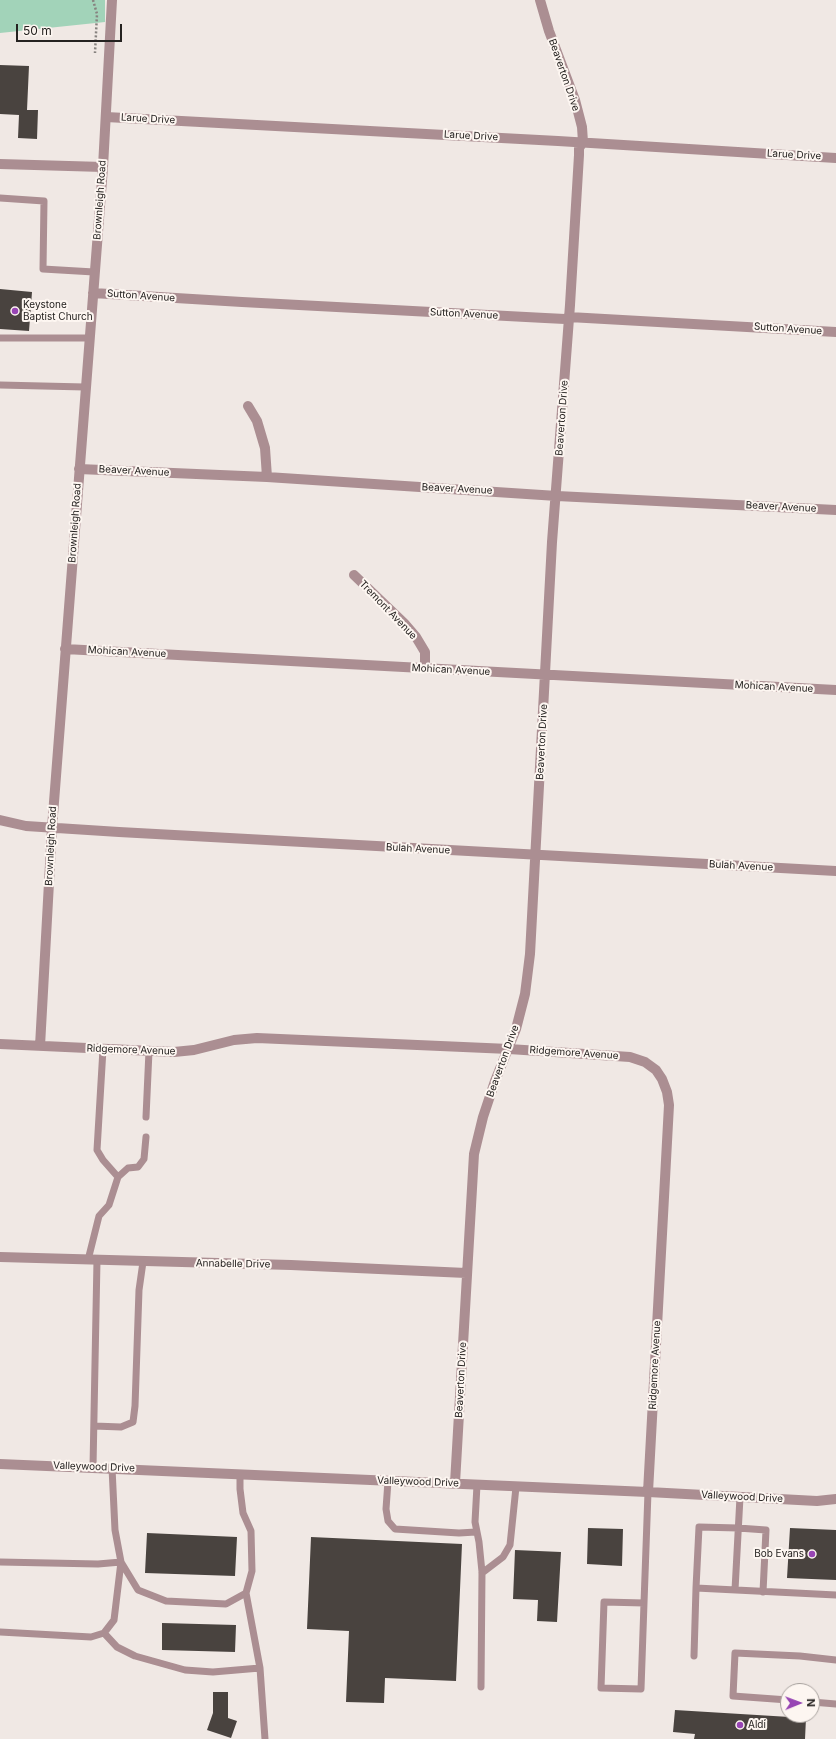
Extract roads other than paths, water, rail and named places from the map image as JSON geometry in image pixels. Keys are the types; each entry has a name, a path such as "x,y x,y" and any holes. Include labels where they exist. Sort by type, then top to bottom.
{"street":[{"name":"Brownleigh Road","path":"40,1046 52,828 103,168 112,0"},
{"name":"Beaverton Drive","path":"455,1483 474,1154 483,1117 495,1081 516,1029 527,978 530,954 552,542 557,496 579,148 583,142 582,127 575,100 549,31 540,0"},
{"name":"Larue Drive","path":"106,117 583,142 836,158"},
{"path":"0,164 103,168"},
{"name":"Sutton Avenue","path":"93,293 488,315 565,319 569,317 836,332"},
{"path":"248,406 258,421 265,448 267,477"},
{"name":"Beaver Avenue","path":"79,469 267,477 557,496 836,510"},
{"name":"Tremont Avenue","path":"354,575 404,623 416,637 425,652 425,668"},
{"name":"Mohican Avenue","path":"65,649 836,690"},
{"name":"Bulah Avenue","path":"0,820 26,826 52,828 836,871"},
{"name":"Ridgemore Avenue","path":"0,1044 174,1052 194,1050 234,1040 257,1038 508,1049 630,1057 645,1062 656,1070 662,1079 667,1092 669,1105 648,1492"},
{"name":"Annabelle Drive","path":"0,1257 290,1265 466,1273"},
{"name":"Valleywood Drive","path":"0,1464 455,1483 817,1501 836,1500"}],"lane":[{"path":"0,198 44,201 43,269 94,272"},
{"path":"0,338 89,338"},
{"path":"0,385 85,387"},
{"path":"103,1049 98,1150 103,1160 118,1177"},
{"path":"146,1117 149,1051"},
{"path":"93,1468 93,1260 99,1216 109,1205 118,1177 128,1168 138,1167 144,1159 146,1137"},
{"path":"94,1426 121,1426 132,1422 135,1406 139,1290 143,1262"},
{"path":"0,1632 90,1637 104,1633 114,1620 121,1562 115,1530 112,1468"},
{"path":"240,1474 243,1513 251,1531 252,1571 246,1593 260,1668 265,1739"},
{"path":"388,1481 386,1509 388,1521 395,1529 459,1533 476,1532"},
{"path":"477,1484 474,1522 479,1542 482,1573 481,1687"},
{"path":"482,1573 503,1558 510,1545 516,1486"},
{"path":"644,1603 604,1602 601,1688 641,1689 648,1492"},
{"path":"735,1590 740,1497"},
{"path":"694,1656 699,1527 766,1530 762,1592"},
{"path":"0,1562 98,1564 121,1562"},
{"path":"121,1562 138,1590 166,1600 226,1604 246,1593"},
{"path":"696,1588 836,1595"},
{"path":"104,1633 117,1647 135,1656 185,1670 213,1672 260,1668"},
{"path":"780,1699 733,1696 735,1653 800,1656 836,1660"},
{"path":"820,1703 836,1704"}],"place":[{"name":"Keystone Baptist Church","path":"15,311"},
{"name":"Bob Evans","path":"812,1554"},
{"name":"Aldi","path":"740,1725"}]}
